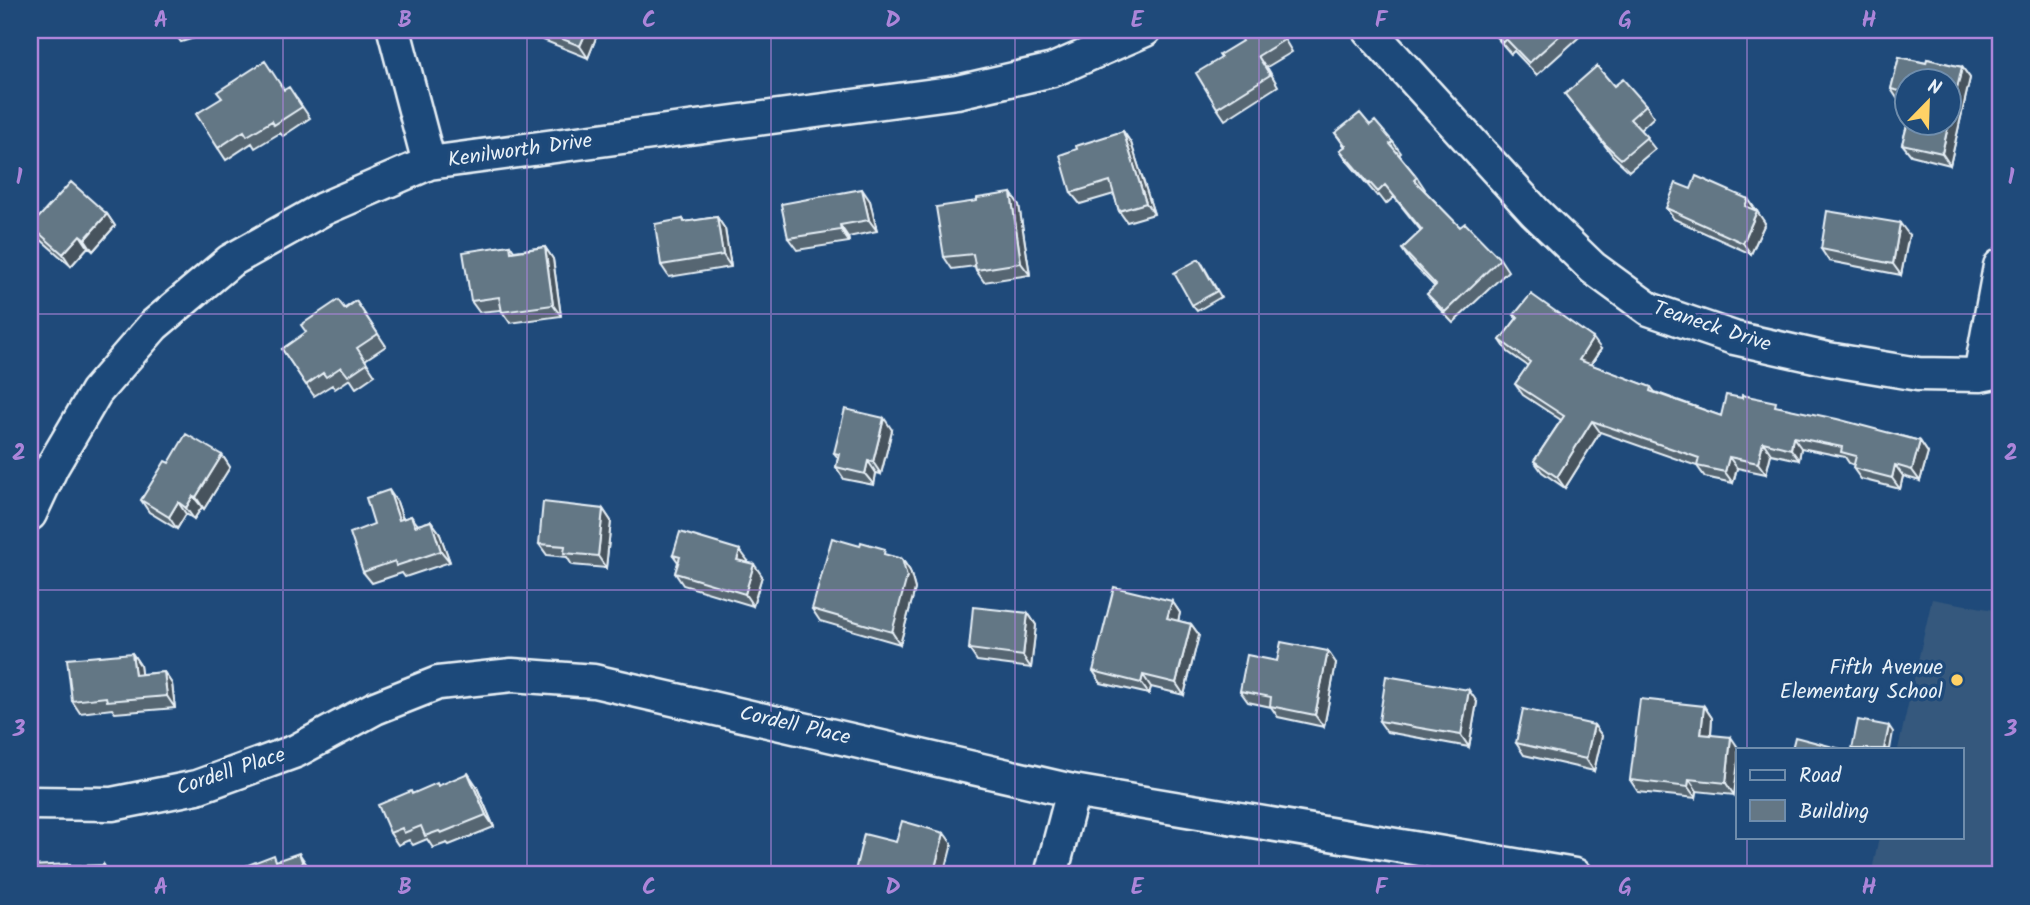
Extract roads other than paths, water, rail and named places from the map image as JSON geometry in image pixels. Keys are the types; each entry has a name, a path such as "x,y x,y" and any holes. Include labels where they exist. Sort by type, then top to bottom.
{"street":[{"path":"394,30 429,163"},
{"name":"Kenilworth Drive","path":"30,514 52,467 96,392 154,325 230,261 323,209 429,163 957,92 1053,71 1145,30"},
{"name":"Teaneck Drive","path":"1369,30 1535,212 1592,268 1649,309 1734,338 1828,359 1918,374 1990,373"},
{"path":"1990,373 2000,266"},
{"name":"Cordell Place","path":"30,803 112,804 197,787 296,751 375,708 438,683 512,675 594,681 1073,791 1575,875"},
{"path":"1051,875 1073,791"}],"place":[{"name":"Fifth Avenue Elementary School","path":"1957,680"}]}
